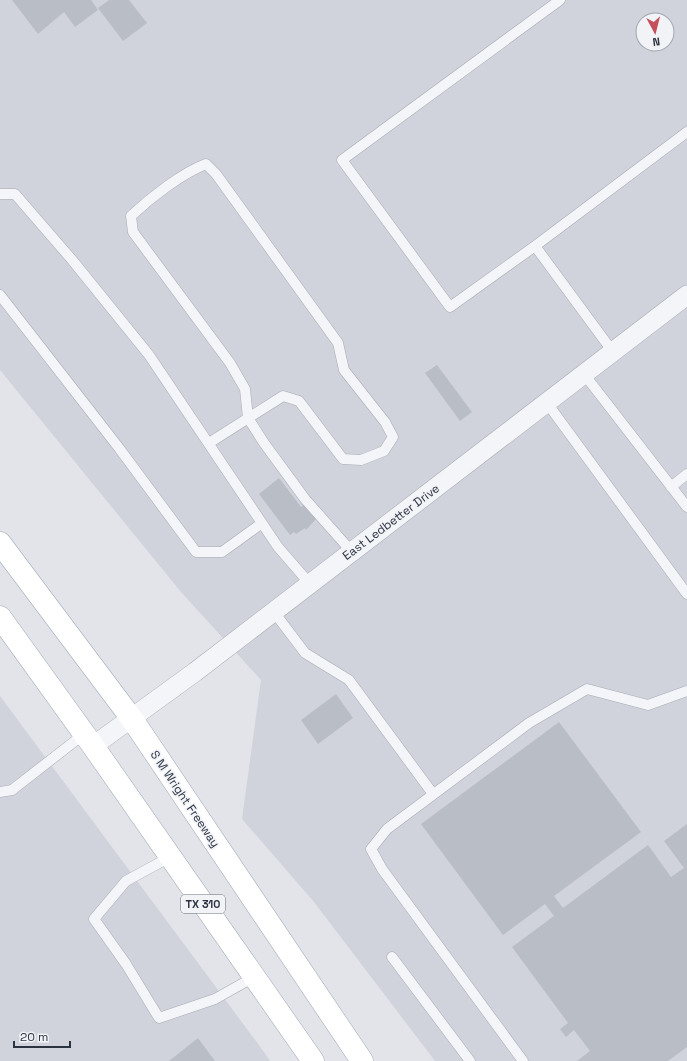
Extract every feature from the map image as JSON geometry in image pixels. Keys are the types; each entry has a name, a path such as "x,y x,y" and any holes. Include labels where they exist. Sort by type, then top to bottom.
{"main road":[{"name":"S M Wright Freeway","path":"0,543 132,719 362,1061"},
{"name":"TX 310","path":"0,617 89,740 312,1061"}],"street":[{"name":"East Ledbetter Drive","path":"89,740 132,719 687,295"}],"lane":[{"path":"560,0 342,160 450,307 535,246 687,132"},
{"path":"209,443 248,418 283,396 299,401 343,459 362,460 384,451 393,437 384,422 344,370 338,343 216,174 206,164 195,168 148,200 131,216 133,232 230,363 245,389 248,418 306,499 352,552"},
{"path":"0,194 15,194 73,261 149,355 278,547 310,584"},
{"path":"535,246 613,352"},
{"path":"0,295 119,448 196,552 222,552 262,523"},
{"path":"584,374 687,507"},
{"path":"547,403 687,594"},
{"path":"671,487 687,474"},
{"path":"274,612 305,653 349,680 433,794"},
{"path":"523,1061 382,869 371,849 387,829 433,794 529,723 587,689 648,705 687,691"},
{"path":"0,792 12,790 89,740"},
{"path":"170,857 126,882 94,918 126,964 159,1018 215,999 254,977"},
{"path":"392,957 470,1061"}],"shaded area":[{"path":"0,0 687,0 687,1061 435,1061 314,902 242,819 261,680 181,592 0,370"},
{"path":"0,696 264,1052 270,1061 0,1061"}],"building":[{"path":"12,0 91,0 98,10 75,27 64,12 38,34"},
{"path":"109,0 129,0 147,23 123,41 98,8"},
{"path":"437,365 472,412 460,421 425,373"},
{"path":"279,478 301,507 305,504 316,519 306,530 305,528 296,534 294,532 290,535 259,494"},
{"path":"336,694 353,718 318,744 301,720"},
{"path":"559,722 641,832 554,896 563,908 648,845 671,877 684,868 664,841 687,824 687,1047 668,1061 577,1061 590,1051 574,1030 566,1037 560,1029 568,1023 512,947 554,916 545,904 503,935 421,824"},
{"path":"198,1038 215,1061 169,1061"}]}
